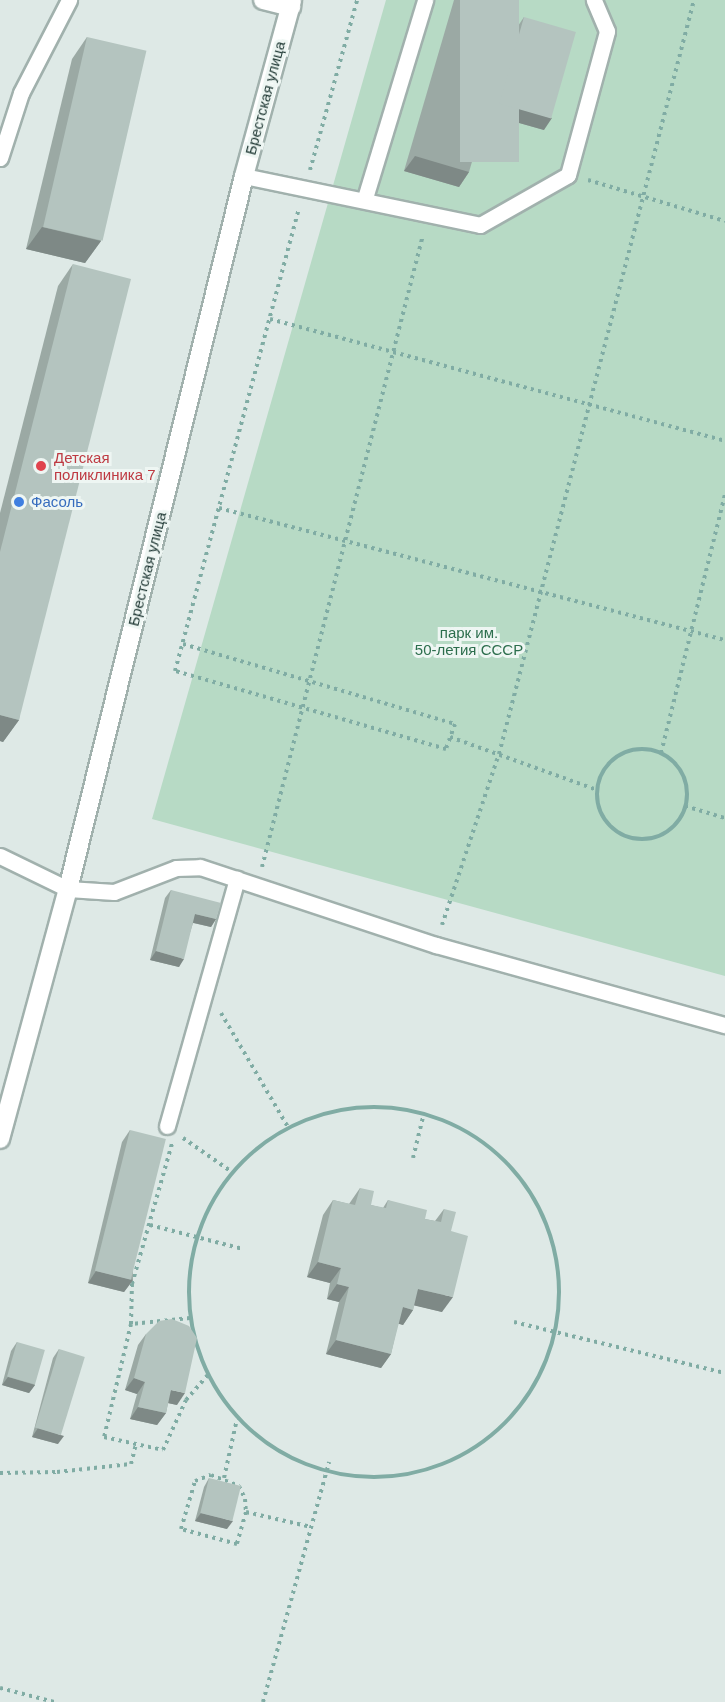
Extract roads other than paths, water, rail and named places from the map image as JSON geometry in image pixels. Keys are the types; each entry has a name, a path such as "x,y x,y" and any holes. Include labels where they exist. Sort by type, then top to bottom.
{"street":[{"path":"263,0 291,4"},
{"name":"Брестская улица","path":"0,1138 68,889 244,176 291,4"}],"lane":[{"path":"0,158 21,93 69,0"},
{"path":"365,198 425,0"},
{"path":"244,176 365,198 480,225 568,175 607,31 594,0"},
{"path":"0,856 68,889 114,892 176,868 200,867 436,945 725,1025"},
{"path":"167,1126 237,879"}],"place":[{"name":"Детская поликлиника 7","path":"41,466"},
{"name":"Фасоль","path":"19,502"}],"park label":[{"name":"парк им. 50-летия СССР","path":"469,640"}]}
